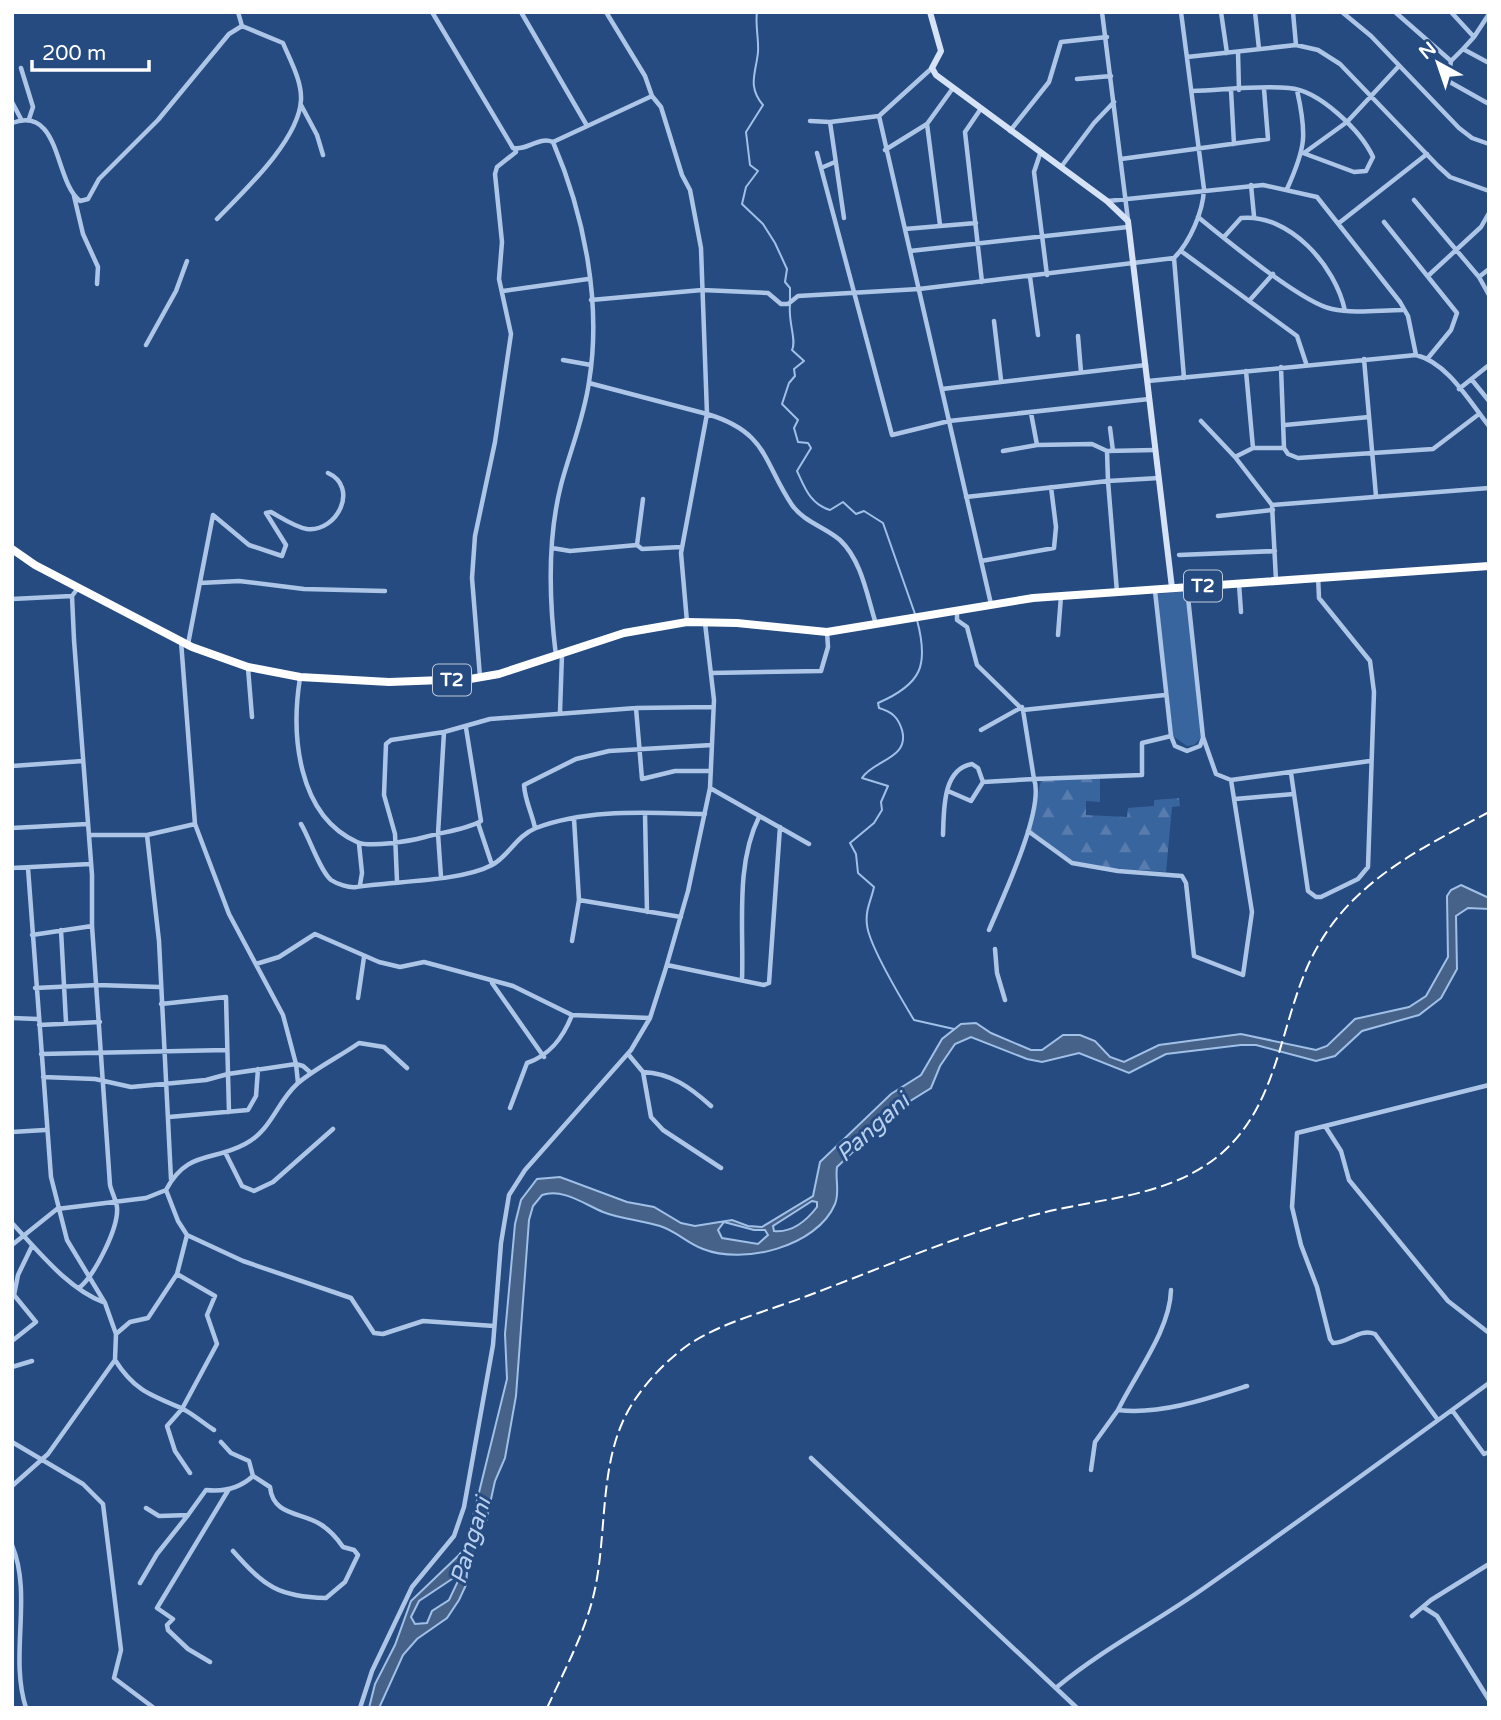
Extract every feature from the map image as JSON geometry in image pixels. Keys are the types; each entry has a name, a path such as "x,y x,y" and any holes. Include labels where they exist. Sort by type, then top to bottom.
{"highway":[{"name":"T2","path":"12,550 184,643 247,667 300,677 389,682 480,678 624,633 687,622 705,621 827,632 1061,596 1489,566"}],"street":[{"path":"237,12 242,26 283,43 293,68 300,104 317,135 323,155"},
{"path":"432,12 516,152 497,167 495,174 502,242 499,279 511,334 509,364 475,536 472,578 480,678"},
{"path":"521,12 586,124"},
{"path":"606,12 645,76 652,96 661,107 682,175 690,190 701,248 708,414 681,547 682,593 687,622"},
{"path":"810,121 830,122 879,116 932,68 941,51 930,12"},
{"path":"1102,12 1172,589"},
{"path":"590,300 702,290 768,293 781,304 788,304 798,296 919,289 1174,258 1181,251 1204,205 1181,12"},
{"path":"1221,12 1227,53"},
{"path":"1255,12 1259,49"},
{"path":"1293,12 1296,45"},
{"path":"1342,12 1371,36 1459,128 1472,138 1489,144"},
{"path":"1395,12 1451,61"},
{"path":"1451,12 1474,37"},
{"path":"1489,14 1474,37 1451,61 1448,80 1489,104"},
{"path":"74,195 80,201 88,199 99,179 158,120 229,34 242,26"},
{"path":"1010,132 1049,82 1060,42 1107,37"},
{"path":"1186,57 1296,45 1318,50 1340,64 1450,177 1489,191"},
{"path":"1463,49 1489,64"},
{"path":"1238,52 1239,90"},
{"path":"1303,153 1347,122 1398,66"},
{"path":"22,68 33,107 29,119"},
{"path":"932,68 980,110 1107,201 1128,224"},
{"path":"1077,79 1111,76"},
{"path":"885,150 928,124 953,88"},
{"path":"1121,159 1268,139 1264,89"},
{"path":"1192,91 1297,89 1311,94 1347,122 1373,158 1366,171 1354,173 1303,153"},
{"path":"1287,189 1303,153 1305,134 1297,89"},
{"path":"1231,90 1234,144"},
{"path":"513,148 522,149 542,140 553,142 586,124 652,96"},
{"path":"12,102 21,119"},
{"path":"1060,168 1094,123 1114,102"},
{"path":"217,219 284,144 300,104"},
{"path":"980,110 965,132 982,282"},
{"path":"879,116 992,605"},
{"path":"12,122 29,119 43,126 74,195 83,234 98,267 97,284"},
{"path":"830,122 844,218"},
{"path":"928,124 940,225"},
{"path":"553,142 576,202 590,300 591,365 589,383 561,486 552,548 560,712"},
{"path":"817,153 892,435 949,421 1149,399"},
{"path":"1040,154 1034,172 1047,275"},
{"path":"1339,223 1427,154"},
{"path":"821,168 835,162"},
{"path":"1107,201 1251,185 1287,189 1317,197 1404,310 1412,330 1416,355"},
{"path":"1251,185 1254,216"},
{"path":"1414,200 1479,277 1489,295"},
{"path":"1429,275 1481,227 1489,213"},
{"path":"1224,237 1241,218 1254,216 1299,236 1335,281 1345,311"},
{"path":"1198,217 1273,274 1324,306 1345,311 1404,310"},
{"path":"1384,222 1429,275 1457,317 1451,330 1427,358"},
{"path":"905,229 976,223"},
{"path":"910,251 1128,224"},
{"path":"1181,251 1297,337 1306,363"},
{"path":"1174,258 1184,378"},
{"path":"146,345 176,291 187,261"},
{"path":"1479,277 1489,269"},
{"path":"1249,301 1273,274"},
{"path":"1030,277 1038,335"},
{"path":"503,290 588,279"},
{"path":"994,321 1001,380"},
{"path":"1078,335 1081,372"},
{"path":"1147,381 1306,363 1416,355 1427,358 1459,389 1489,426"},
{"path":"1364,359 1376,496"},
{"path":"563,360 591,365"},
{"path":"942,389 1146,365"},
{"path":"1459,389 1489,365"},
{"path":"1281,367 1284,448"},
{"path":"1245,371 1253,448"},
{"path":"1472,379 1489,401"},
{"path":"589,383 708,414 743,430 767,455 793,506 840,541 853,556 876,624"},
{"path":"1031,413 1037,445"},
{"path":"1235,457 1253,448 1284,448 1293,457 1433,449 1479,414"},
{"path":"1285,425 1369,417"},
{"path":"1202,421 1235,457 1272,508 1276,580"},
{"path":"1110,428 1108,481 1117,592"},
{"path":"1003,451 1037,445 1091,444 1110,451 1155,450"},
{"path":"298,1083 296,1064 283,1015 229,914 195,824 184,643 200,583 213,515 249,545 282,555 286,545 283,536 266,513 271,512 304,528 326,524 342,505 345,492 338,478 328,473"},
{"path":"966,497 1160,478"},
{"path":"981,561 1054,548 1056,527 1051,488"},
{"path":"1218,516 1376,496 1489,488"},
{"path":"638,545 643,499"},
{"path":"552,548 570,551 638,545 642,549 681,547"},
{"path":"1179,555 1275,551"},
{"path":"1290,774 1308,891 1321,897 1358,879 1368,867 1374,692 1370,661 1319,598 1318,576"},
{"path":"200,583 239,581 304,589 385,591"},
{"path":"1239,584 1241,612"},
{"path":"78,587 72,596 110,1185 115,1202 115,1224 91,1279 79,1288"},
{"path":"1187,587 1203,737 1216,774 1231,780 1370,761"},
{"path":"1155,591 1171,736 1175,746 1187,751 1200,746 1203,737"},
{"path":"12,599 72,596"},
{"path":"1058,635 1061,596"},
{"path":"957,611 957,620 967,627 977,666 1023,709 1037,787 1028,831 989,930"},
{"path":"360,1708 372,1671 412,1587 454,1536 471,1475 494,1326 501,1243 509,1195 525,1170 628,1054 650,1017 667,965 681,917 710,788 713,707 705,621"},
{"path":"711,673 821,671 828,647 827,632"},
{"path":"247,667 252,717"},
{"path":"300,677 295,711 298,744 311,799 331,824 359,844 395,844 478,823"},
{"path":"981,730 1023,709 1166,695"},
{"path":"397,881 395,844 384,795 386,744 391,740 444,733 490,719 560,712 713,707"},
{"path":"636,708 642,779 675,771 711,772"},
{"path":"466,728 481,805 478,823 492,865"},
{"path":"441,877 438,834 444,733"},
{"path":"983,782 1142,775 1142,743 1171,736"},
{"path":"535,828 533,815 525,803 524,785 576,759 609,751 712,744"},
{"path":"12,766 83,761"},
{"path":"943,835 948,791 951,776 965,765 972,764 978,768 983,782 975,797 968,802 948,791"},
{"path":"1028,831 1072,863 1118,871 1182,876 1186,883 1194,956 1243,975 1247,967 1252,912 1231,780"},
{"path":"710,788 809,844"},
{"path":"1235,799 1294,794"},
{"path":"301,824 331,879 342,885 360,885 441,877 492,865 517,839 535,828 574,819 645,813 705,814"},
{"path":"645,813 648,912"},
{"path":"741,980 743,884 750,835 758,817"},
{"path":"572,941 579,900 574,819"},
{"path":"12,828 87,824"},
{"path":"89,835 147,835 195,824"},
{"path":"667,965 764,985 770,979 780,827"},
{"path":"147,835 159,941 159,987 168,1084 171,1180"},
{"path":"359,844 362,873 360,885"},
{"path":"12,868 90,864"},
{"path":"12,1486 43,1460 115,1360 116,1334 105,1303 67,1240 57,1209 45,1130 28,868"},
{"path":"579,900 681,917"},
{"path":"32,935 92,926"},
{"path":"61,930 66,1022"},
{"path":"256,964 279,957 315,934 364,957 400,967 424,962 513,986 572,1015 650,1017"},
{"path":"995,949 997,973 1005,1000"},
{"path":"358,998 364,957"},
{"path":"491,981 544,1057"},
{"path":"35,988 98,985 159,987"},
{"path":"162,1004 226,996 229,1112"},
{"path":"510,1108 527,1063 544,1057 566,1030 572,1015"},
{"path":"12,1018 38,1022 100,1022"},
{"path":"12,1245 57,1209 146,1198 166,1190 171,1180 190,1161 246,1144 262,1132 298,1083 359,1043 367,1042 384,1047 407,1068"},
{"path":"41,1054 226,1050"},
{"path":"628,1054 643,1072 651,1117 663,1130 721,1168"},
{"path":"43,1077 104,1081 131,1087 206,1080 296,1064 311,1073"},
{"path":"169,1117 229,1112 252,1107 258,1069"},
{"path":"643,1072 658,1072 674,1079 711,1107"},
{"path":"1438,1419 1375,1334 1358,1334 1339,1344 1330,1339 1292,1207 1297,1133 1489,1085"},
{"path":"1325,1126 1342,1151 1349,1180 1448,1301 1489,1333"},
{"path":"225,1152 242,1186 254,1191 273,1182 333,1129"},
{"path":"12,1132 45,1130"},
{"path":"166,1190 178,1221 187,1235 243,1261 351,1298 377,1335 423,1321 494,1326"},
{"path":"12,1223 32,1246 91,1300 105,1303"},
{"path":"116,1334 130,1322 148,1318 177,1274 187,1235"},
{"path":"12,1341 36,1322 31,1312 14,1295 18,1275 32,1246"},
{"path":"177,1274 215,1296 207,1315 217,1339 183,1409 167,1426 175,1451 190,1473"},
{"path":"1091,1470 1095,1441 1118,1410 1153,1343 1163,1332 1171,1290"},
{"path":"115,1360 138,1388 156,1400 183,1409 214,1430"},
{"path":"12,1367 32,1361"},
{"path":"1057,1687 1125,1637 1207,1586 1489,1382"},
{"path":"1118,1410 1136,1412 1213,1397 1247,1386"},
{"path":"1452,1410 1489,1459"},
{"path":"12,1442 83,1484 103,1504 121,1650 114,1678 154,1708"},
{"path":"221,1442 231,1453 249,1461 253,1476 270,1488 274,1502 295,1517 320,1524 335,1535 343,1547 354,1550 358,1555 345,1582 326,1598 298,1597 262,1583 233,1551"},
{"path":"811,1458 1077,1708"},
{"path":"140,1583 157,1554 206,1490 244,1485 253,1476"},
{"path":"210,1661 188,1649 168,1630 167,1625 173,1619 172,1615 157,1608 229,1488"},
{"path":"146,1508 159,1516 188,1515"},
{"path":"12,1545 21,1571 20,1679 26,1708"},
{"path":"1412,1616 1489,1564"},
{"path":"1423,1607 1437,1616 1489,1699"}],"green space":[{"path":"1186,591 1202,737 1194,745 1187,746 1173,736 1157,594"},
{"path":"1100,778 1100,802 1086,801 1086,815 1127,817 1128,808 1154,806 1154,800 1179,798 1180,806 1172,807 1166,872 1118,869 1072,861 1030,830 1041,780"}],"water":[{"name":"Pangani","path":"1461,885 1489,898 1489,909 1468,908 1456,916 1457,969 1441,998 1419,1015 1362,1031 1335,1056 1316,1061 1256,1045 1241,1045 1166,1054 1129,1073 1079,1053 1042,1062 1027,1059 971,1037 955,1044 940,1066 931,1088 899,1108 837,1167 835,1204 826,1219 796,1241 777,1249 738,1255 719,1253 703,1249 660,1226 603,1212 566,1195 542,1195 533,1206 529,1220 516,1396 505,1458 495,1481 486,1522 468,1561 466,1585 447,1618 417,1639 403,1655 379,1708 369,1708 375,1684 395,1645 411,1601 466,1545 507,1379 505,1334 515,1224 521,1200 537,1179 560,1177 627,1202 654,1207 681,1223 695,1226 732,1220 748,1226 762,1227 813,1196 820,1162 891,1094 921,1075 942,1039 961,1024 976,1023 991,1033 1031,1050 1042,1050 1063,1035 1080,1035 1095,1041 1110,1057 1124,1062 1159,1045 1241,1034 1316,1050 1327,1046 1355,1019 1409,1007 1426,996 1448,957 1447,896 1451,890","holes":["812,1201 817,1202 817,1207 804,1221 793,1228 774,1231 773,1226","724,1222 754,1230 765,1230 768,1235 758,1244 722,1238 718,1230","458,1575 459,1579 449,1600 432,1611 427,1623 415,1624 411,1617 419,1601"]}],"waterway":[{"path":"757,12 758,52 754,85 763,105 746,132 750,165 758,171 746,187 742,204 763,224 775,243 787,269 785,282 790,288 790,300"},
{"path":"790,305 794,342 792,350 804,361 794,369 795,376 789,383 782,404 798,420 794,428 798,442 808,443 811,448 797,471 809,495 818,504 830,510 843,502 856,514 864,511 883,523 915,614"},
{"path":"917,620 922,649 922,661 918,671 904,688 878,703 879,708 891,713 899,722 903,740 901,747 862,778 888,786 881,802 882,810 874,823 850,843 856,854 858,873 874,887 867,925 894,987 914,1020 954,1029"}],"railway":[{"path":"547,1708 591,1605 599,1565 609,1468 615,1444 634,1401 665,1364 688,1345 715,1330 923,1251 1012,1221 1160,1187 1203,1167 1223,1152 1242,1132 1256,1110 1267,1086 1311,959 1326,932 1344,909 1387,871 1436,840 1489,812"}]}
